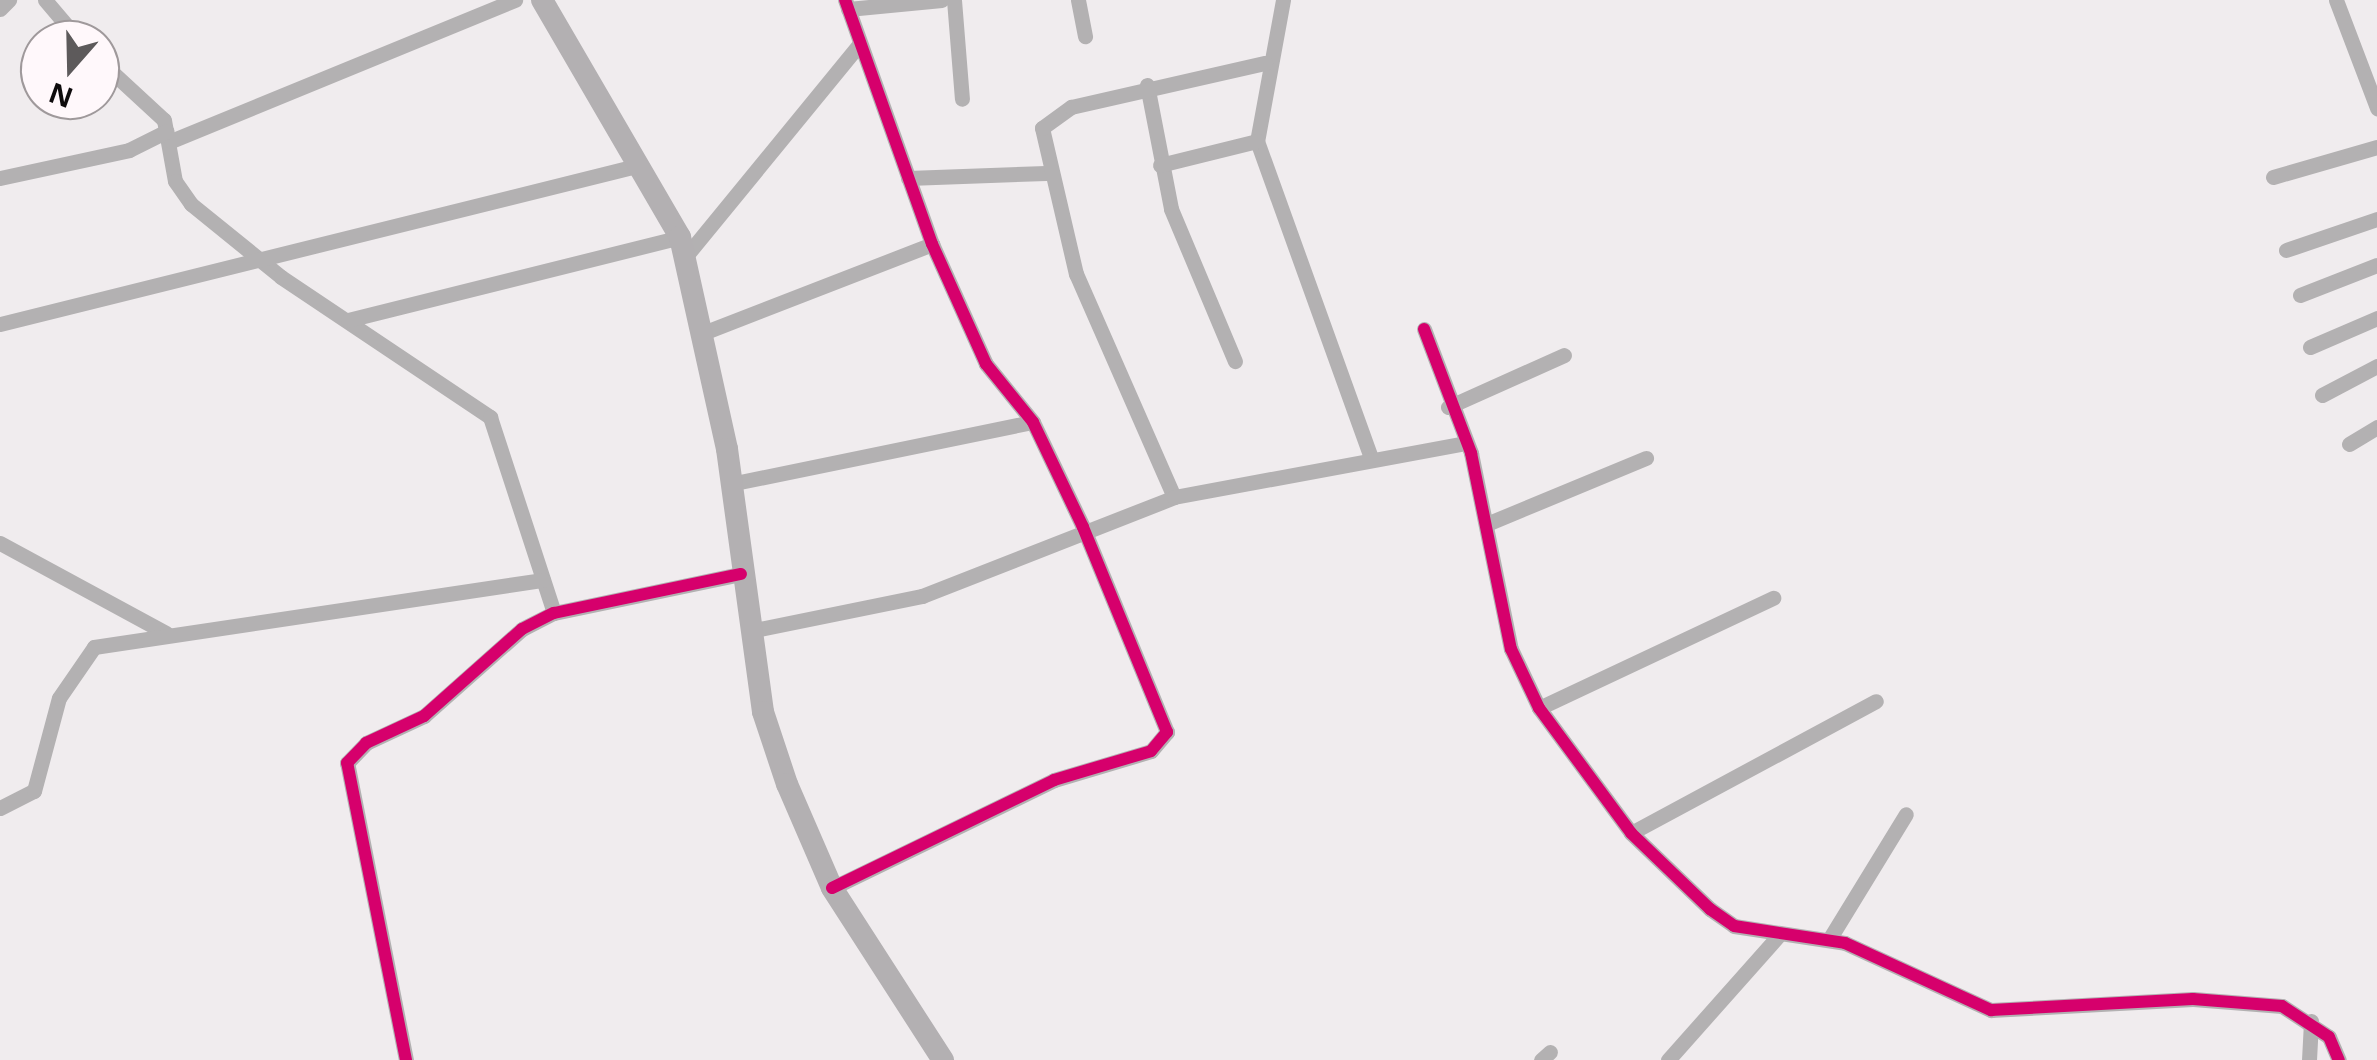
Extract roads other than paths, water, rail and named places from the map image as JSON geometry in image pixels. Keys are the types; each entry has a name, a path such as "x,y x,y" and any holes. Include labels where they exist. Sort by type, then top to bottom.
{"main road":[{"path":"542,0 683,246 730,484 750,631 769,730 832,888 943,1060"}],"street":[{"path":"0,9 9,0"},
{"path":"46,0 62,20"},
{"path":"0,178 130,150 515,0"},
{"path":"832,888 1054,780 1161,744 1167,732 1083,527 1033,422 986,364 932,244 846,4 942,0"},
{"path":"954,0 962,99"},
{"path":"1078,0 1085,36"},
{"path":"1272,0 1281,8 1265,63 1257,141 1372,460"},
{"path":"2336,0 2377,108"},
{"path":"348,320 683,246 859,45"},
{"path":"1174,497 1090,313 1046,172 1042,128 1053,116 1147,85 1265,63"},
{"path":"120,83 169,136 175,180 191,204 259,260 490,417 554,613"},
{"path":"1147,85 1160,165 1235,361"},
{"path":"1160,165 1257,141"},
{"path":"2273,177 2377,147"},
{"path":"0,324 640,165"},
{"path":"908,178 1046,172"},
{"path":"2286,250 2377,219"},
{"path":"703,333 932,244"},
{"path":"2300,295 2377,265"},
{"path":"2310,348 2377,318"},
{"path":"1424,329 1489,522 1511,649 1538,708 1632,833 1734,926 1830,938 1991,1010 2194,999 2282,1006 2311,1021 2338,1060"},
{"path":"1448,408 1564,355"},
{"path":"2322,395 2377,366"},
{"path":"730,484 1033,422"},
{"path":"2349,444 2377,428"},
{"path":"750,631 922,596 1083,527 1174,497 1465,443"},
{"path":"1489,522 1646,458"},
{"path":"0,542 166,633"},
{"path":"406,1060 347,764 554,613 741,574"},
{"path":"0,808 40,780 78,657 113,640 543,580"},
{"path":"1538,708 1773,598"},
{"path":"1632,833 1876,701"},
{"path":"1830,938 1906,814"},
{"path":"1668,1060 1780,934"},
{"path":"2309,1060 2311,1021"}]}
